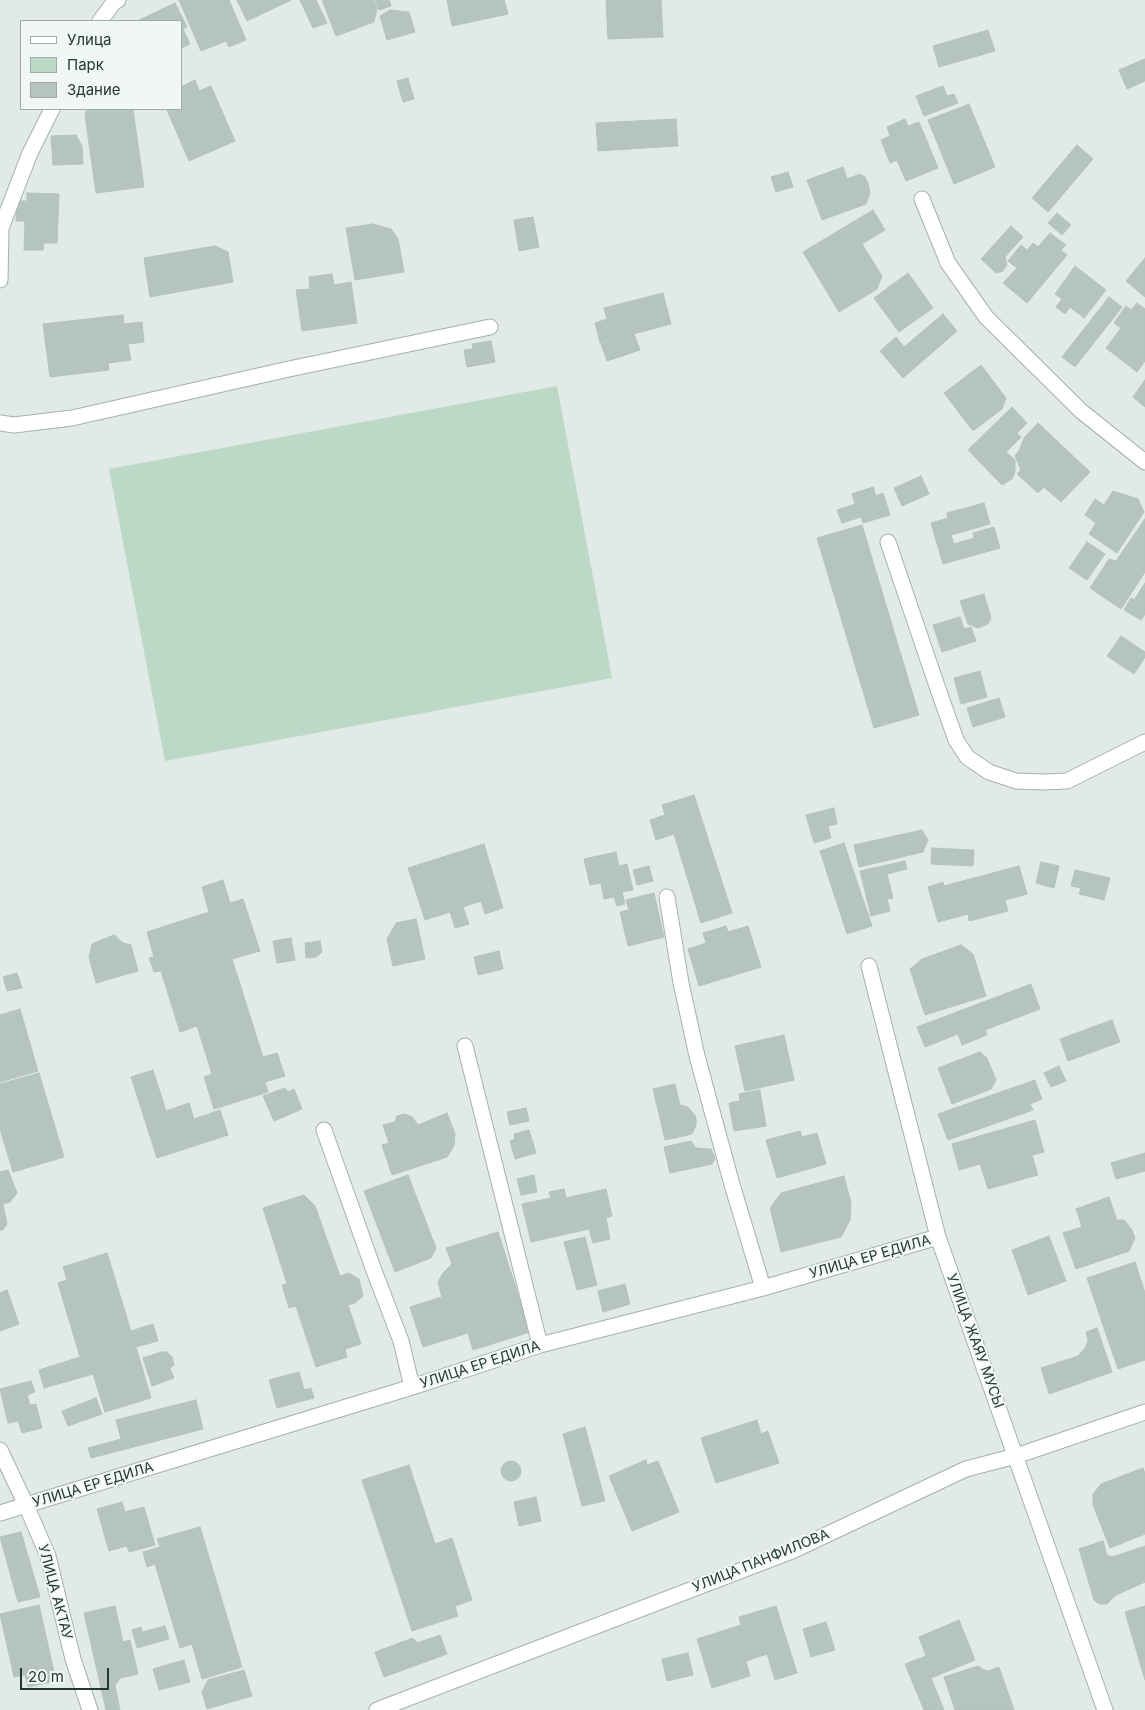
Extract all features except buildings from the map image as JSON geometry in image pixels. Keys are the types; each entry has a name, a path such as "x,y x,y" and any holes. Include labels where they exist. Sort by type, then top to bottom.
{"street":[{"path":"101,20 115,1"},
{"path":"0,280 1,228 30,153 52,110"},
{"path":"922,199 948,262 986,317 1081,411 1145,462"},
{"path":"0,423 14,425 72,418 289,369 490,327"},
{"path":"888,542 956,740 967,757 989,772 1016,781 1067,781 1145,742"},
{"path":"667,897 681,984 697,1056 730,1181 762,1288"},
{"name":"УЛИЦА ЖАЯУ МУСЫ","path":"870,966 938,1237 1105,1710"},
{"path":"465,1046 540,1346"},
{"path":"324,1130 372,1268 401,1341 412,1388"},
{"name":"УЛИЦА ЕР ЕДИЛА","path":"0,1513 412,1388 540,1346 762,1288 938,1237"},
{"name":"УЛИЦА ПАНФИЛОВА","path":"377,1710 792,1551 966,1469 1016,1456 1145,1412"},
{"name":"УЛИЦА АКТАУ","path":"0,1450 48,1556 73,1659 90,1710"}],"green space":[{"path":"557,386 612,678 165,761 109,469"}]}
